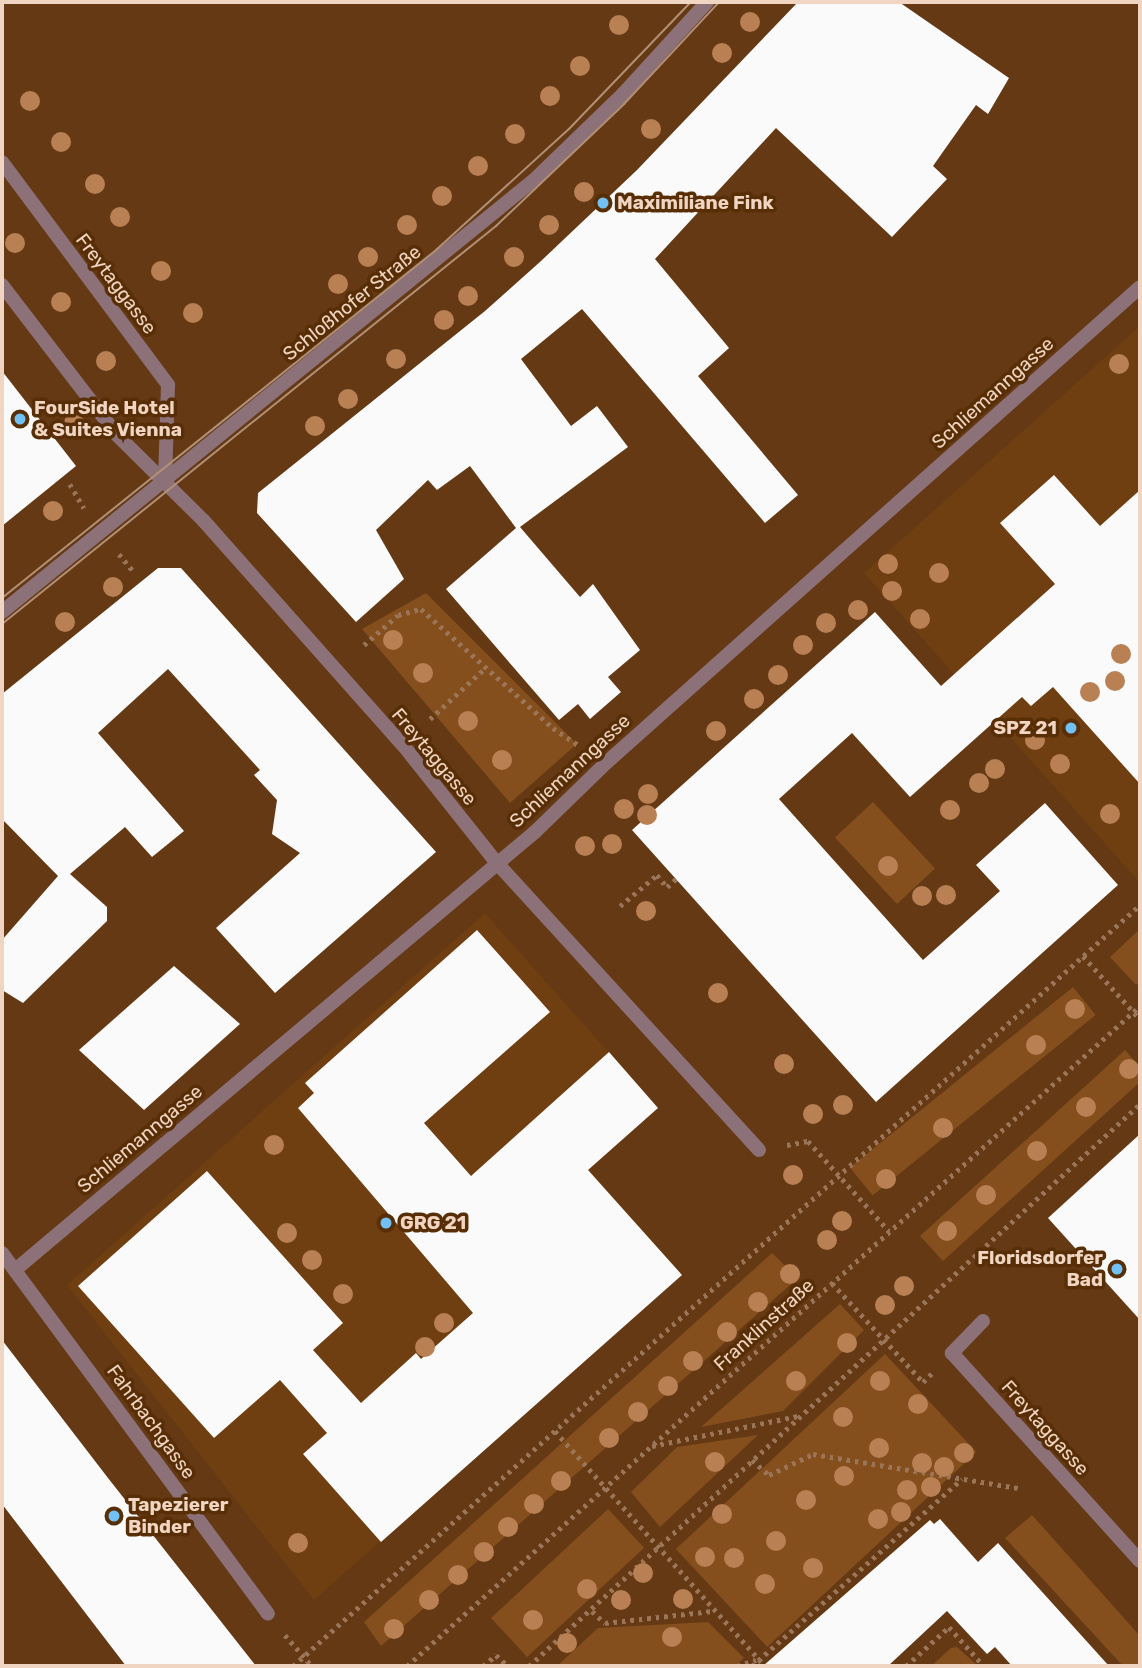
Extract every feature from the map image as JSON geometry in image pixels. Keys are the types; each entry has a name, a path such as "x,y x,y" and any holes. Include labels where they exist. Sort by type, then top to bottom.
{"street":[{"name":"Schloßhofer Straße","path":"2,612 534,180 623,94 707,2"},
{"name":"Freytaggasse","path":"2,162 168,385 165,481"},
{"name":"Freytaggasse","path":"2,285 117,435 165,481 402,746 496,862 759,1150"},
{"name":"Schliemanngasse","path":"15,1270 496,862 1140,287"},
{"name":"Fahrbachgasse","path":"2,1253 268,1614"},
{"path":"952,1353 983,1321"},
{"name":"Freytaggasse","path":"952,1353 1140,1561"}],"path":[{"path":"364,645 398,615 421,610 485,668 584,749"},
{"path":"430,719 485,668"},
{"path":"620,906 657,876 667,887 676,879"},
{"path":"293,1666 1140,905"},
{"path":"1083,956 1140,1019"},
{"name":"Franklinstraße","path":"407,1666 1140,1006"},
{"path":"529,1666 592,1611 882,1338 1140,1104"},
{"path":"759,1150 808,1141 889,1231"},
{"path":"831,1283 923,1382 952,1353"},
{"path":"651,1446 798,1416"},
{"path":"555,1431 603,1489 764,1665"},
{"path":"752,1460 769,1475 813,1454 1019,1488"},
{"path":"752,1666 962,1479"},
{"path":"592,1611 605,1623 712,1611"},
{"path":"906,1666 948,1627 985,1666"},
{"path":"483,1666 496,1655 508,1666"},
{"path":"303,1657 312,1666"},
{"path":"737,1666 760,1659"}],"shaded area":[{"name":"SPZ 21","path":"1140,326 1140,883 864,573"},
{"path":"426,593 577,744 510,803 362,629"},
{"path":"873,802 935,869 897,904 835,837"},
{"name":"GRG 21","path":"485,913 658,1108 589,1170 682,1275 314,1600 67,1285"},
{"path":"1140,929 1140,982 1136,985 1110,957"},
{"path":"1073,987 1096,1015 873,1196 850,1168"},
{"path":"1125,1050 1140,1067 1140,1082 943,1261 920,1236"},
{"path":"772,1253 798,1278 381,1646 364,1622"},
{"path":"840,1304 864,1330 783,1411 701,1427"},
{"path":"885,1354 976,1452 767,1647 676,1549"},
{"path":"758,1435 660,1527 631,1492 677,1447"},
{"path":"608,1509 644,1548 527,1657 491,1618"},
{"path":"1032,1515 1140,1636 1140,1666 1123,1666 1005,1538"},
{"path":"708,1622 744,1658 735,1666 557,1666 598,1628"},
{"path":"957,1647 978,1666 931,1666 951,1648"}],"building":[{"path":"798,2 899,2 1009,78 988,114 976,105 933,166 947,179 892,237 776,128 655,259 729,348 698,376 798,495 765,523 582,309 521,359 571,426 597,406 628,447 520,527 580,597 593,584 640,650 608,677 621,692 590,719 578,704 559,720 446,589 516,528 470,466 437,490 428,480 376,530 404,579 356,622 257,513 258,493 485,311 541,261 637,170"},
{"name":"FourSide Hotel & Suites Vienna","path":"2,371 76,466 2,526"},
{"path":"1054,475 1100,526 1140,490 1140,784 1053,687 1031,706 1022,697 910,797 852,733 779,799 923,960 1000,891 976,865 1045,803 1118,885 876,1102 632,830 875,612 941,686 1055,584 1000,523"},
{"path":"158,568 181,568 436,852 275,993 216,928 300,853 272,834 277,800 254,775 260,770 168,669 98,733 184,831 152,857 125,827 70,874 107,907 107,921 23,1003 2,990 2,940 58,876 2,819 2,694"},
{"name":"GRG 21","path":"477,930 550,1012 424,1123 471,1176 609,1052 658,1108 588,1170 682,1275 381,1542 303,1454 327,1433 280,1380 214,1438 78,1286 207,1171 343,1323 313,1350 361,1403 416,1353 421,1359 473,1313 298,1108 314,1093 305,1083"},
{"path":"174,966 240,1024 144,1110 79,1050"},
{"name":"Floridsdorfer Bad","path":"1140,1134 1140,1320 1048,1218"},
{"path":"2,1340 256,1666 126,1666 2,1504"},
{"path":"940,1519 978,1562 998,1543 1109,1666 1012,1666 995,1647 987,1654 947,1611 888,1666 763,1666 930,1520 934,1524"}],"tram line":[{"path":"2,598 436,250 569,129 691,2"},
{"path":"2,624 496,226 624,104 719,2"}],"place":[{"name":"Maximiliane Fink","path":"603,203"},
{"name":"FourSide Hotel & Suites Vienna","path":"20,419"},
{"name":"SPZ 21","path":"1071,728"},
{"name":"GRG 21","path":"386,1223"},
{"name":"Floridsdorfer Bad","path":"1117,1269"},
{"name":"Tapezierer Binder","path":"114,1516"}]}
